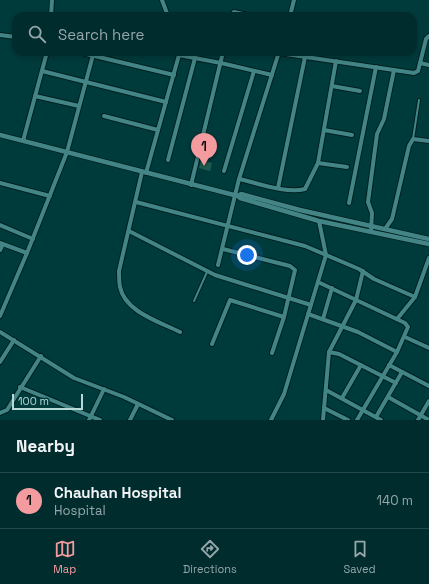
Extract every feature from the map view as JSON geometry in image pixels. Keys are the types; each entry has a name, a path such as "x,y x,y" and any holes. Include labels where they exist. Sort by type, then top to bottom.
{"street":[{"path":"51,12 52,0"},
{"path":"162,0 166,12"},
{"path":"291,12 294,0"},
{"path":"0,36 12,38"},
{"path":"300,56 414,73 418,71 426,39 429,36"},
{"path":"24,141 46,56"},
{"path":"0,316 33,239 67,152 93,56 174,75"},
{"path":"179,56 158,130 144,172 119,271 120,288 129,303 143,314 180,332"},
{"path":"187,56 272,75"},
{"path":"191,185 222,56"},
{"path":"218,265 236,195 238,179 278,56"},
{"path":"278,188 305,57"},
{"path":"168,160 195,58"},
{"path":"238,179 278,188 300,191 305,189 318,163 336,61"},
{"path":"420,63 429,65"},
{"path":"349,203 376,67"},
{"path":"372,228 372,213 368,202 376,134 384,119 394,70"},
{"path":"42,71 166,102"},
{"path":"224,171 254,71"},
{"path":"332,86 360,91"},
{"path":"35,96 79,106"},
{"path":"104,116 158,130"},
{"path":"324,130 352,135"},
{"path":"0,135 191,185 236,195 241,194 429,244"},
{"path":"385,229 392,219 409,146 413,139 429,141"},
{"path":"318,163 347,167"},
{"path":"0,183 50,196"},
{"path":"236,195 240,198 319,221 385,229 429,239"},
{"path":"136,202 305,246 362,271 415,297"},
{"path":"277,420 272,419 284,394 326,255 319,221"},
{"path":"0,225 33,239"},
{"path":"129,231 207,272 311,305"},
{"path":"0,250 1,243 27,253"},
{"path":"223,249 294,268 296,274 272,353"},
{"path":"397,320 415,297 429,258"},
{"path":"323,420 329,352 356,300 362,271"},
{"path":"318,282 406,323 408,327 405,337 397,352 357,420"},
{"path":"323,319 332,288"},
{"path":"212,344 230,300 284,317"},
{"path":"308,314 358,332 397,352"},
{"path":"0,332 74,378 138,404 162,418 172,420"},
{"path":"405,337 429,348"},
{"path":"0,362 14,340"},
{"path":"329,352 361,365 396,383"},
{"path":"0,413 6,410 40,356"},
{"path":"342,398 361,365"},
{"path":"389,365 429,386"},
{"path":"376,417 402,372"},
{"path":"20,387 90,418 100,420"},
{"path":"90,418 104,389"},
{"path":"326,390 381,420"},
{"path":"388,397 429,420"},
{"path":"418,420 429,401"},
{"path":"130,420 138,404"},
{"path":"324,408 348,420"}],"lane":[{"path":"413,139 419,100"},
{"path":"194,301 207,272"}],"building":[{"path":"201,160 212,163 210,171 199,168"}],"place":[{"name":"Chauhan Hospital","path":"204,166"}]}
